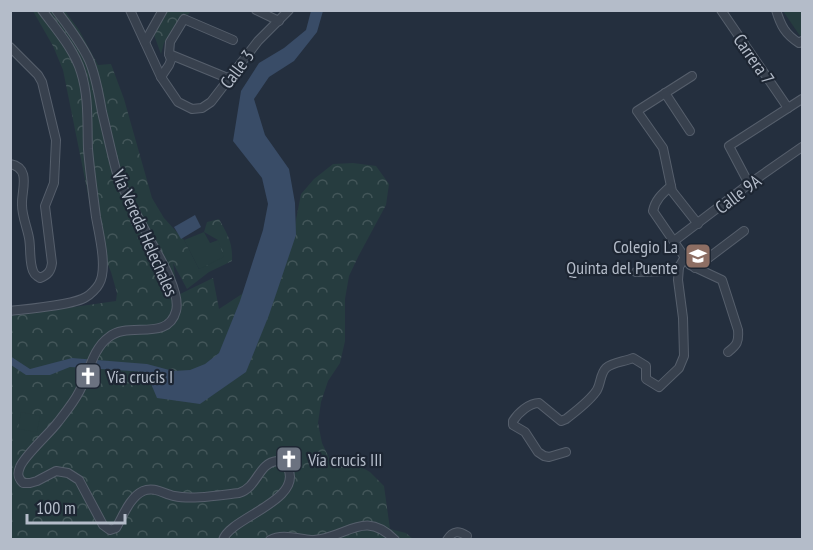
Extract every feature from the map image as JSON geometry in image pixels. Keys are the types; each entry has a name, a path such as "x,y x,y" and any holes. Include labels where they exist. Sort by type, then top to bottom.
{"street":[{"path":"10,311 71,302 86,297 100,284 102,271 103,257 88,149 86,95 80,70 74,57 42,10"},
{"name":"Vía Vereda Helechales","path":"56,10 74,33 89,61 100,95 117,172 165,269 176,296 176,311 170,323 161,328 121,331 111,334 100,344 79,393 59,422 21,464 19,479 22,483 30,483 56,471 68,473 79,480 103,525 110,530 116,528 133,500 141,492 151,489 188,498 239,493 251,487 262,469 275,461 282,461 289,469 289,480 282,494 262,510 226,532 223,540"},
{"path":"130,10 161,78"},
{"path":"145,42 163,10"},
{"path":"256,10 279,21"},
{"name":"Calle 3","path":"161,78 178,102 192,109 202,108 211,102 258,41 289,10"},
{"name":"Carrera 7","path":"721,10 788,108"},
{"path":"776,10 790,38 801,42"},
{"path":"161,78 170,65 170,42 184,19 233,39"},
{"path":"10,47 42,82 56,140 54,183 45,206 52,253 51,271 40,278 34,274 32,268 29,237 22,209 24,178 21,169 10,165"},
{"path":"170,54 230,79"},
{"path":"693,76 637,111 663,148 672,191 698,224"},
{"path":"664,93 690,131"},
{"path":"749,184 729,146 802,99"},
{"name":"Calle 9A","path":"674,241 802,147"},
{"path":"671,186 660,195 653,211 690,265 722,280 738,330 736,345 728,352"},
{"path":"695,267 744,231"},
{"path":"566,452 549,457 544,456 538,452 525,432 513,425 513,421 532,403 539,403 561,421 566,419 598,389 603,373 613,364 633,358 645,366 646,379 659,387 676,372 684,356 678,280 679,267 685,257"},
{"path":"636,272 665,271 679,267"},
{"path":"270,540 282,536 324,539 357,526 369,524 378,527 395,540"},
{"path":"447,540 454,532 461,532 467,536"}],"green space":[{"path":"33,11 65,11 79,30 98,65 111,64 124,99 152,198 164,218 184,240 199,269 218,240 204,232 207,222 219,219 225,229 230,243 232,261 209,272 187,289 173,263 178,295 213,278 219,309 257,284 293,235 301,194 314,179 333,164 353,163 376,166 389,184 386,205 349,276 345,299 345,341 340,363 328,381 321,402 318,423 322,443 331,462 351,461 370,472 384,486 390,529 406,533 413,539 11,539 10,316 116,301 117,293 97,239 63,70 53,46"},
{"path":"166,11 191,11 164,43 161,54 154,35"},
{"path":"783,11 802,11 802,35 800,36"},
{"path":"204,232 210,243 218,240 224,257 199,269 184,240"},
{"path":"21,412 40,416 37,432 18,429"}],"water":[{"path":"311,11 323,11 317,32 294,61 269,77 254,99 265,135 289,169 295,203 296,235 269,315 246,372 200,404 157,398 146,372 70,367 50,375 26,375 11,365 10,356 30,369 72,358 147,364 173,371 190,370 205,364 219,353 240,301 263,230 268,204 262,178 233,141 241,91 259,63 284,48 306,30"},
{"path":"195,215 201,227 181,239 174,227"}],"place":[{"name":"Colegio La Quinta del Puente","path":"698,256"},
{"name":"Vía crucis I","path":"88,376"},
{"name":"Vía crucis III","path":"289,459"}]}
